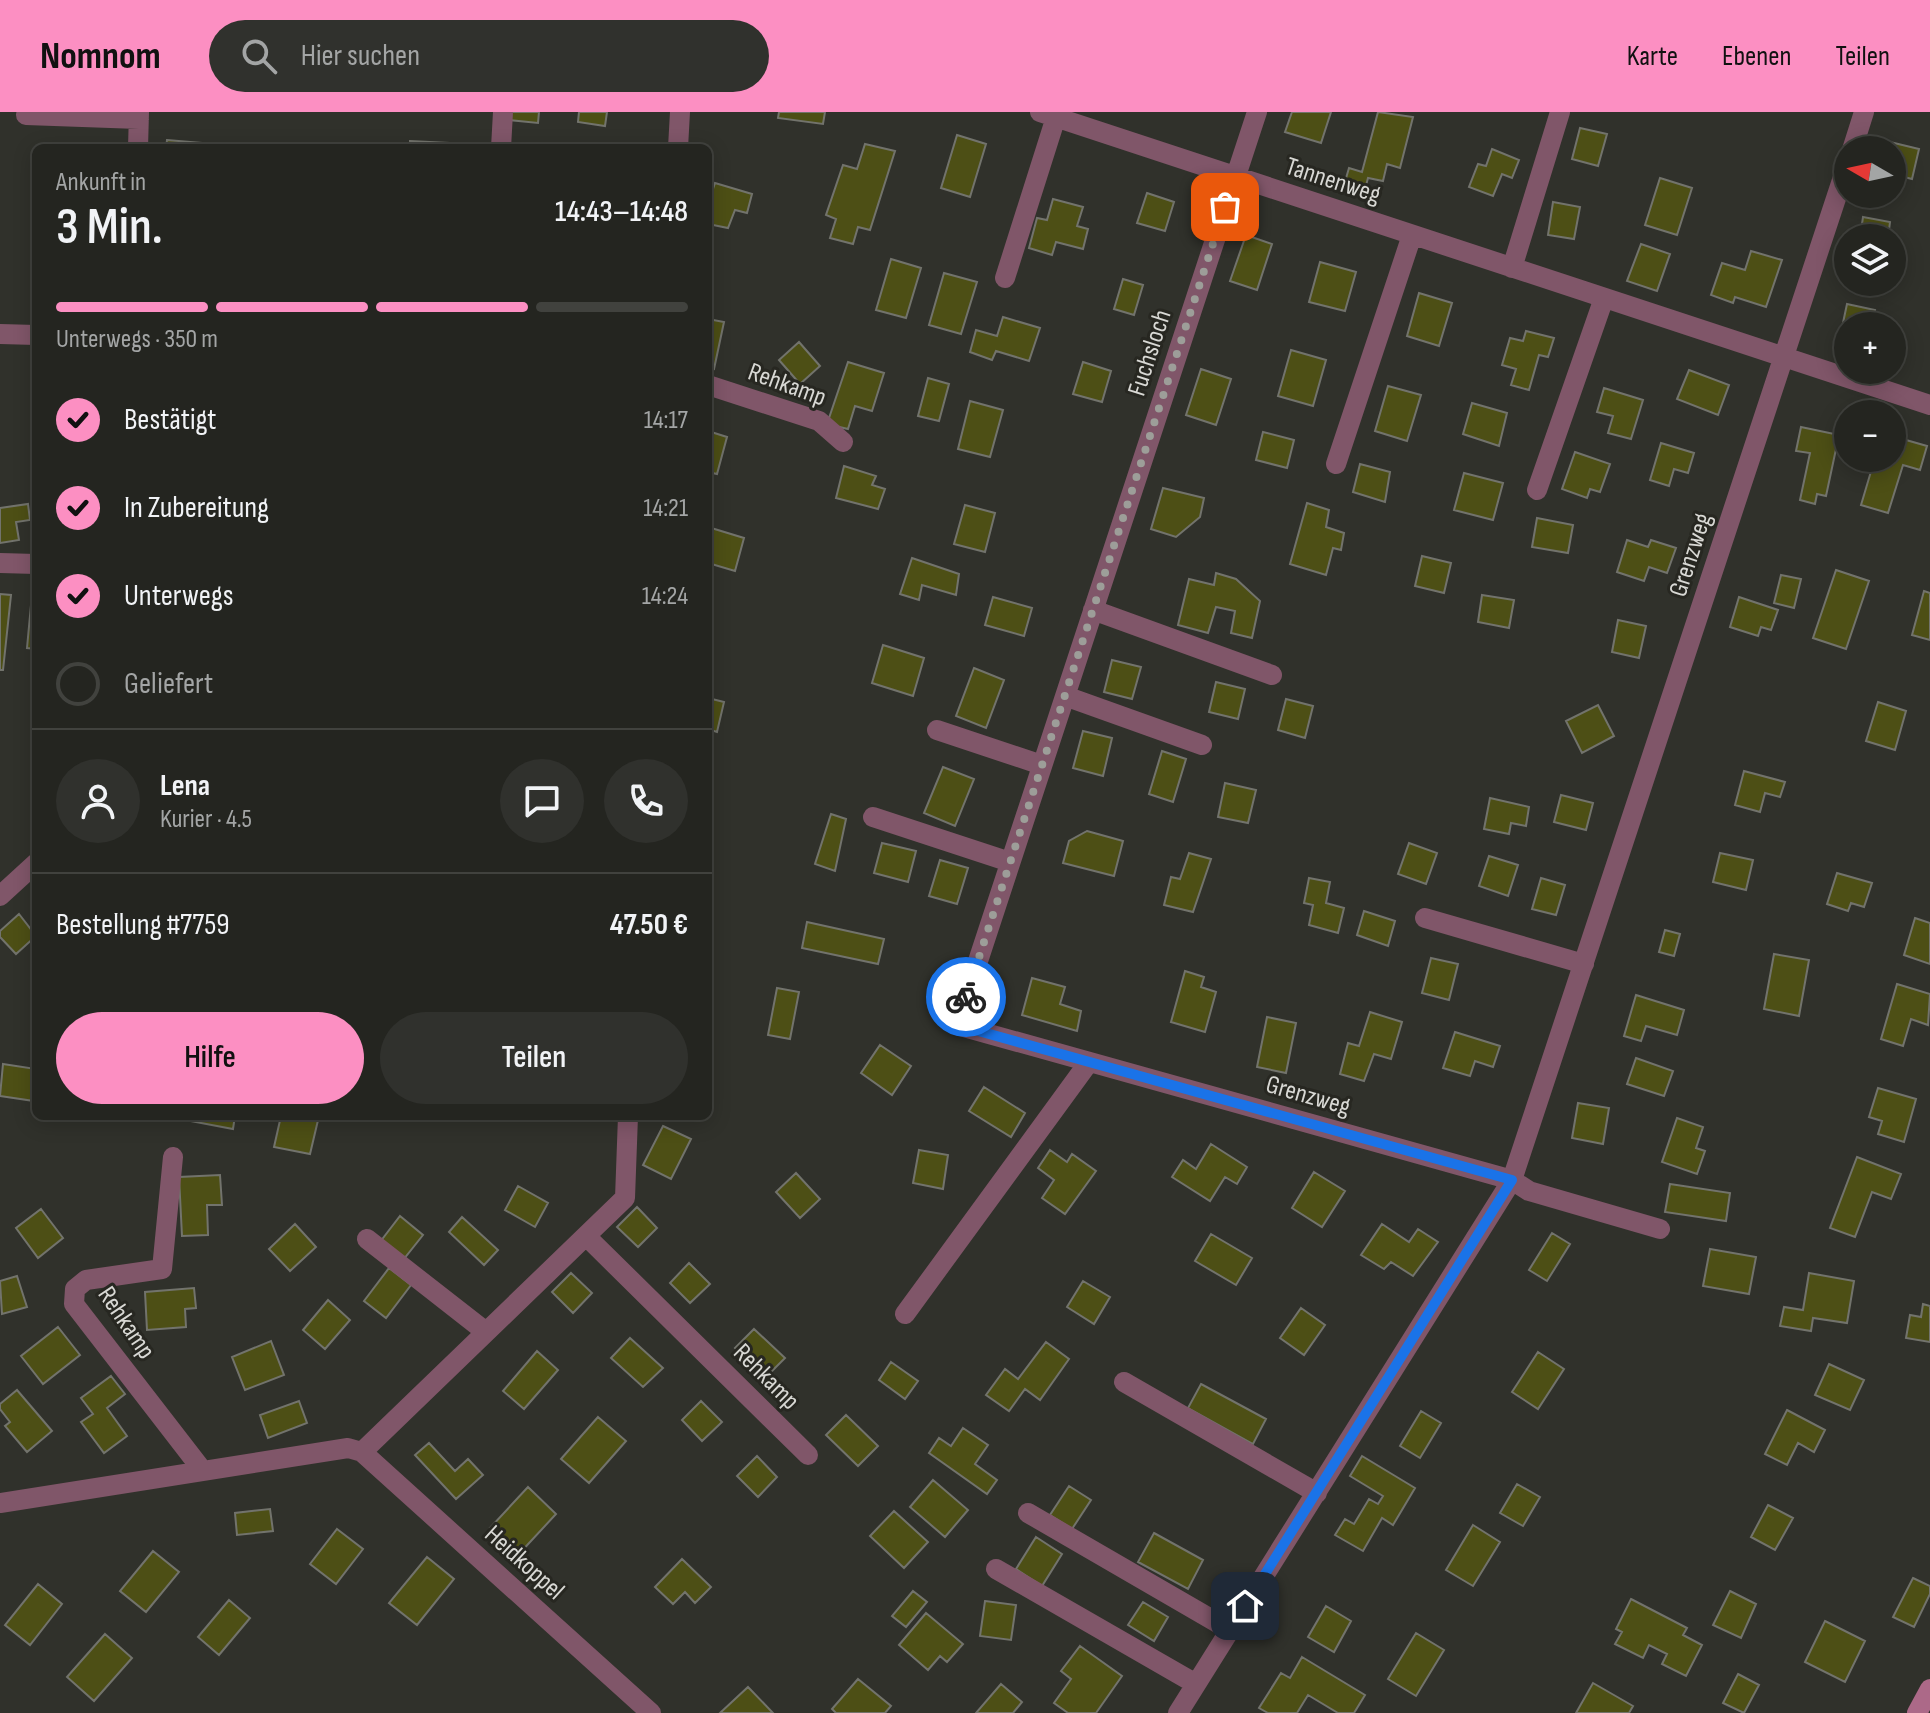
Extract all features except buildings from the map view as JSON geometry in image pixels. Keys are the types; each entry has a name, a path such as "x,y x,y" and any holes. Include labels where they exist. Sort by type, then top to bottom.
{"street":[{"path":"501,144 503,112"},
{"path":"678,144 680,112"},
{"name":"Fuchsloch","path":"957,1025 1257,112"},
{"path":"1512,268 1560,112"},
{"path":"1856,136 1864,112"},
{"path":"26,115 139,115 138,144"},
{"name":"Tannenweg","path":"1005,278 1048,115 1930,405"},
{"name":"Grenzweg","path":"1178,1713 1512,1180 1834,205"},
{"path":"1336,464 1412,235"},
{"path":"1537,490 1604,298"},
{"path":"0,334 32,335"},
{"name":"Rehkamp","path":"712,386 819,421 843,442"},
{"path":"0,563 32,564"},
{"path":"1093,610 1272,675"},
{"path":"1065,696 1202,745"},
{"path":"937,730 1042,765"},
{"path":"873,817 1010,862"},
{"path":"0,896 32,867"},
{"path":"1425,918 1584,964"},
{"name":"Grenzweg","path":"957,1025 1512,1180 1529,1191 1660,1229"},
{"path":"905,1314 1089,1062"},
{"path":"0,1503 348,1448 362,1452 625,1198 628,1120"},
{"name":"Rehkamp","path":"173,1157 162,1269 86,1280 75,1289 74,1304 203,1471"},
{"name":"Rehkamp","path":"586,1236 808,1455"},
{"path":"367,1239 486,1332"},
{"path":"1124,1382 1317,1493"},
{"name":"Heidkoppel","path":"362,1452 651,1713"},
{"path":"1028,1513 1230,1630"},
{"path":"996,1569 1196,1684"},
{"path":"1917,1713 1930,1689"}],"way so far":[{"path":"966,997 1225,207"}],"route":[{"path":"966,997 957,1025 1512,1180 1245,1606"}]}
